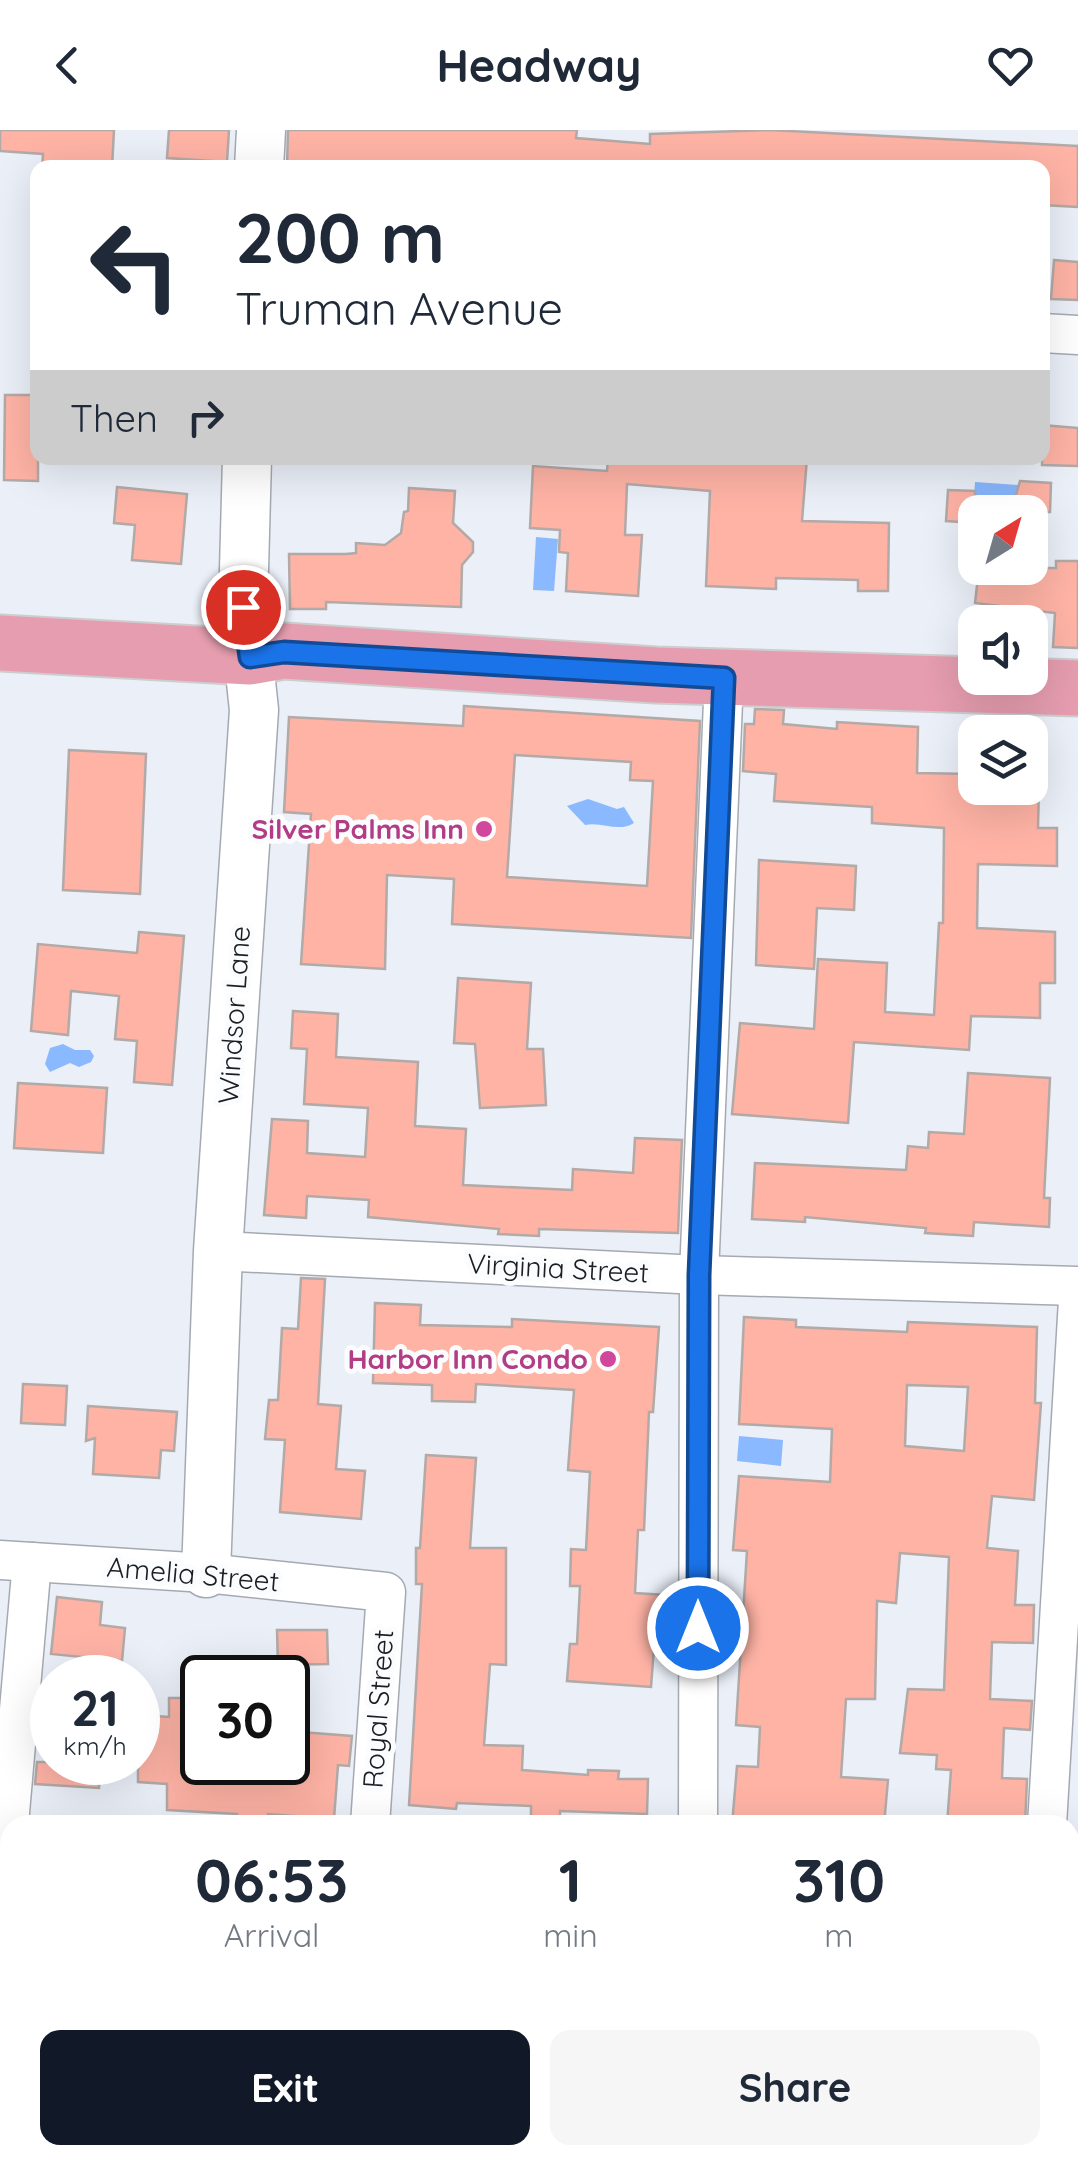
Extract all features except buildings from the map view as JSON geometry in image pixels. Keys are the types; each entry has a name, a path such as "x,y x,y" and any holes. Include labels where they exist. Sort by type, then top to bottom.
{"main road":[{"path":"0,643 250,657 284,652 724,678 1078,688"}],"street":[{"path":"259,160 261,130"},
{"path":"1050,333 1078,335"},
{"name":"Windsor Lane","path":"206,1572 218,1251 254,710 243,607 247,465"},
{"path":"698,1815 699,1275 724,678"},
{"name":"Virginia Street","path":"218,1251 699,1275 1078,1286"},
{"path":"1048,1815 1078,1300"},
{"path":"6,1815 16,1561"},
{"name":"Amelia Street","path":"16,1561 206,1572 386,1592"},
{"name":"Royal Street","path":"371,1815 386,1592"}],"water":[{"path":"975,482 1019,485 1018,495 974,495"},
{"path":"536,537 558,539 554,591 533,590"},
{"path":"588,799 617,809 624,807 634,823 622,827 585,825 567,806"},
{"path":"63,1044 75,1050 90,1050 94,1056 91,1062 79,1067 70,1063 50,1072 45,1064 50,1048"},
{"path":"739,1436 783,1440 781,1466 737,1461"}],"place":[{"name":"Silver Palms Inn","path":"484,829"},
{"name":"Harbor Inn Condo","path":"608,1359"}],"route":[{"path":"243,607 250,657 284,652 724,678 699,1275 698,1628"}]}
